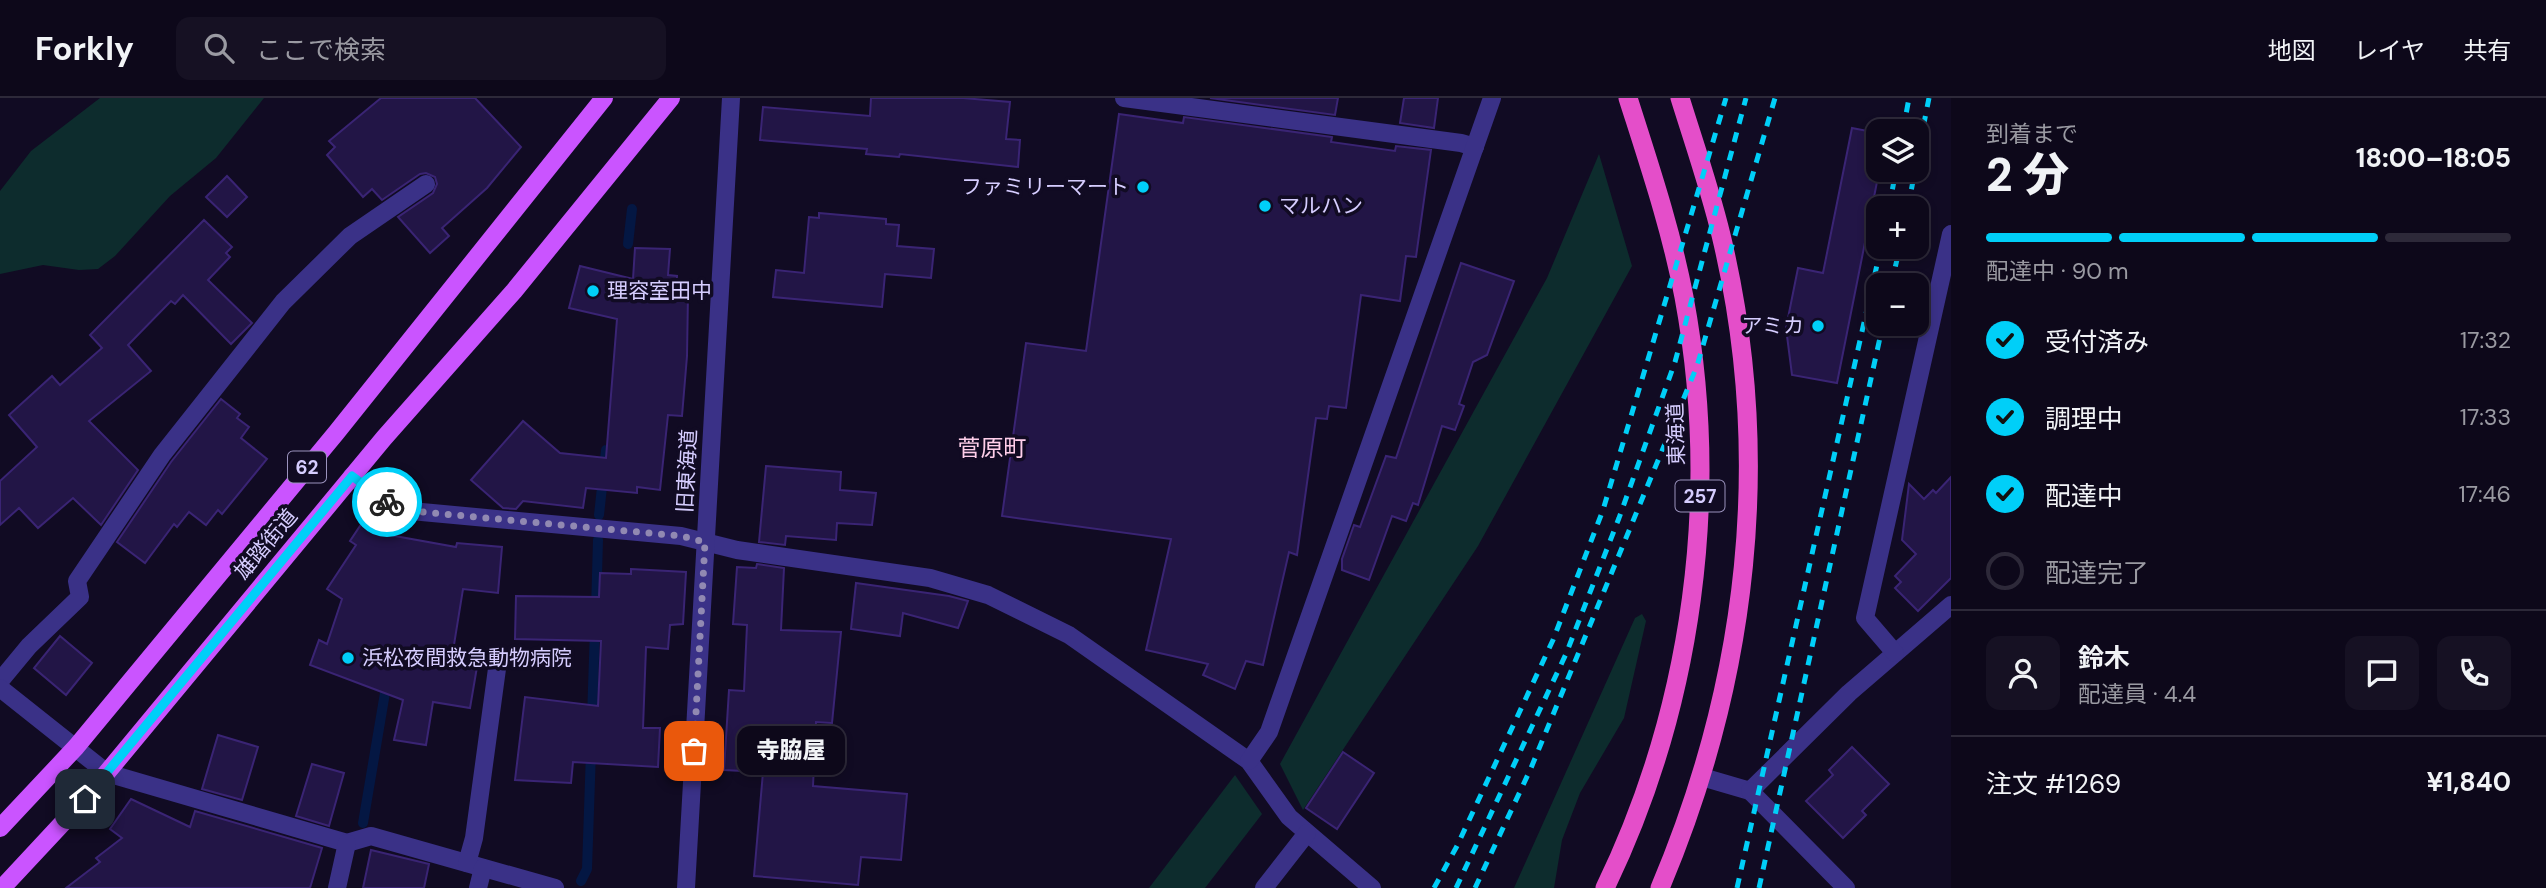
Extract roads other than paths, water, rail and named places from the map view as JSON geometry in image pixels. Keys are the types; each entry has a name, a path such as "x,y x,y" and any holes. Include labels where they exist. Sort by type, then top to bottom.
{"highway":[{"name":"東海道","path":"1605,888 1635,818 1668,718 1690,614 1699,509 1698,403 1684,298 1659,195 1628,98"},
{"name":"257","path":"1660,888 1702,777 1729,676 1745,566 1750,454 1746,385 1733,289 1714,208 1680,98"}],"main road":[{"name":"雄踏街道","path":"0,828 76,747 336,433 604,98"},
{"name":"雄踏街道","path":"2,888 42,848 107,773 352,476 514,291 671,98"}],"street":[{"name":"旧東海道","path":"686,888 731,98"},
{"path":"1124,98 1252,106 1461,142 1475,148"},
{"path":"1249,761 1269,732 1492,98"},
{"path":"0,681 29,646 80,597 77,581 117,519 201,403 275,312 350,236 426,184"},
{"path":"1895,653 1865,618 1951,234"},
{"path":"352,476 386,502 411,511 681,536 737,550 930,578 997,598 1069,635 1249,761 1289,817 1372,888"},
{"path":"1750,791 1849,692 1951,605"},
{"path":"478,888 474,838 499,654"},
{"path":"0,688 107,773 347,843 371,836 555,888"},
{"path":"1702,777 1750,791 1846,888"},
{"path":"1264,888 1307,833"},
{"path":"337,888 347,843"}],"waterway":[{"path":"628,244 632,209"},
{"path":"599,515 606,450"},
{"path":"596,610 598,540"},
{"path":"592,718 595,628"},
{"path":"363,823 387,681"},
{"path":"581,881 587,869 591,751"}],"railway":[{"path":"1434,888 1457,846 1553,640 1603,510 1726,98"},
{"path":"1456,888 1566,654 1619,518 1675,362 1746,98"},
{"path":"1475,888 1531,768 1697,366 1775,98"},
{"path":"1905,119 1909,98"},
{"path":"1925,119 1929,98"},
{"path":"1891,196 1894,182"},
{"path":"1910,196 1913,182"},
{"path":"1737,888 1878,259"},
{"path":"1894,273 1897,259"},
{"path":"1759,888 1880,336"}],"place":[{"name":"ファミリーマート","path":"1143,187"},
{"name":"マルハン","path":"1265,206"},
{"name":"理容室田中","path":"593,291"},
{"name":"アミカ","path":"1818,326"},
{"name":"浜松夜間救急動物病院","path":"348,658"},
{"name":"寺脇屋","path":"694,751"}],"district":[{"name":"菅原町","path":"992,448"}]}
